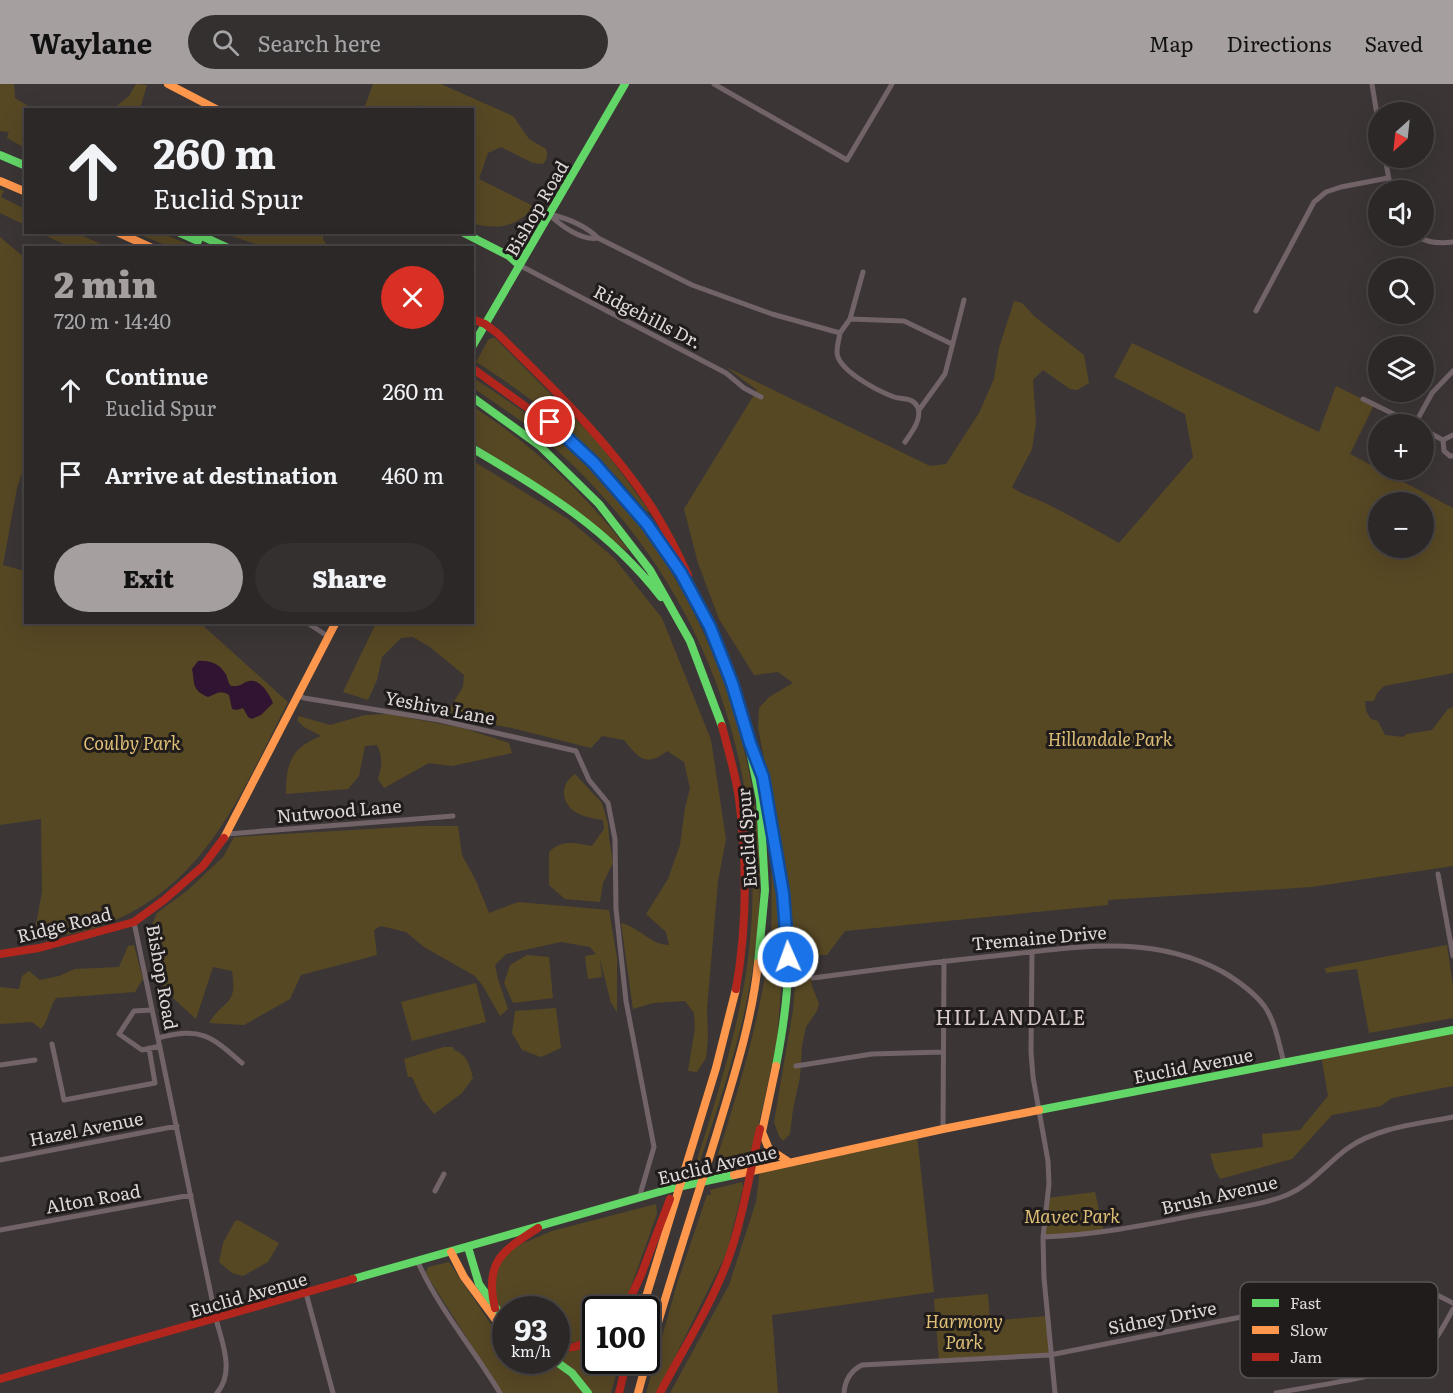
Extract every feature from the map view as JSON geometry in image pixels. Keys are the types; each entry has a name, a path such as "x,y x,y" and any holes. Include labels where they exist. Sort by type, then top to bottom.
{"main road":[{"path":"168,84 214,108"},
{"name":"Bishop Road","path":"474,343 625,84"},
{"path":"0,155 24,165"},
{"path":"0,181 24,191"},
{"path":"121,234 148,246"},
{"path":"182,234 208,246"},
{"path":"197,234 224,246"},
{"path":"466,234 509,256 519,265"},
{"path":"474,321 485,324 592,428 630,475 648,501 680,558 710,627"},
{"name":"Euclid Spur","path":"474,369 550,422 608,478 659,540 681,573 710,627 732,683 750,743 760,801 764,841 765,902 762,942 748,1021 638,1393"},
{"name":"Euclid Spur","path":"474,398 513,424 545,450 604,507 653,572 692,643 714,699 731,757 741,818 745,879 742,941 733,1001 719,1060 690,1160 646,1296"},
{"path":"474,449 569,509 606,536 648,580 692,643"},
{"name":"Bishop Road","path":"134,922 164,900 203,866 227,834 335,624"},
{"path":"750,743 763,777 784,901 788,940 783,1030 762,1132 771,1152 789,1162"},
{"name":"Ridge Road","path":"0,954 39,948 134,922"},
{"name":"Euclid Avenue","path":"0,1379 673,1188 943,1129 1453,1030"},
{"path":"660,1393 725,1266 738,1229 749,1171 766,1111"},
{"path":"631,1296 671,1196 690,1160"},
{"path":"492,1296 490,1285 496,1262 508,1247 538,1228"},
{"path":"468,1247 479,1284 492,1304"},
{"path":"451,1252 464,1278 492,1315"},
{"path":"570,1371 588,1393"},
{"path":"618,1393 623,1374"}],"street":[{"path":"714,84 847,160 892,84"},
{"path":"1372,84 1375,102"},
{"path":"1256,311 1314,202 1326,192 1341,187 1388,178 1386,168"},
{"path":"549,214 558,223 590,239 598,238 692,285 772,314 840,333"},
{"path":"1434,242 1442,244 1453,242"},
{"name":"Ridgehills Dr.","path":"519,265 726,373 744,388 761,397"},
{"path":"863,272 850,319 840,333 837,353 840,361 852,373 896,398 909,399 919,410"},
{"path":"905,442 917,421 919,410 945,374 964,300"},
{"path":"850,319 904,321 952,344"},
{"path":"1420,414 1432,393 1453,371"},
{"path":"1363,399 1394,414"},
{"path":"1434,435 1443,440"},
{"path":"1443,440 1453,435"},
{"path":"1443,440 1444,451 1453,456"},
{"path":"309,624 329,637"},
{"name":"Yeshiva Lane","path":"298,695 303,698 439,720 576,751 589,780 608,803 615,839 616,909 626,1001 654,1147 639,1199"},
{"name":"Nutwood Lane","path":"227,834 453,816"},
{"path":"1437,874 1453,956"},
{"name":"Bishop Road","path":"134,922 227,1366 224,1381 217,1393"},
{"name":"Tremaine Drive","path":"813,978 1099,944 1169,951 1202,963 1238,981 1264,1006 1275,1025 1284,1063"},
{"path":"1032,952 1031,1052 1049,1175 1043,1237 1050,1354 1055,1393"},
{"path":"943,1129 944,961"},
{"path":"152,1010 134,1011 119,1034 142,1050 160,1046"},
{"path":"158,1038 195,1032 212,1038 242,1063"},
{"path":"51,1044 64,1100 167,1081"},
{"path":"149,1048 155,1083"},
{"path":"796,1066 872,1054 943,1052"},
{"path":"0,1065 35,1060"},
{"name":"Brush Avenue","path":"1043,1237 1115,1231 1276,1198 1309,1183 1347,1150 1375,1135 1453,1117"},
{"name":"Hazel Avenue","path":"0,1160 177,1126"},
{"path":"435,1191 444,1174"},
{"name":"Alton Road","path":"0,1230 191,1195"},
{"path":"417,1260 428,1285 479,1358 500,1393"},
{"path":"306,1293 333,1393"},
{"name":"Sidney Drive","path":"1438,1296 1453,1303"},
{"path":"1438,1335 1453,1309"},
{"name":"Sidney Drive","path":"844,1393 848,1376 862,1365 1050,1354 1240,1317"},
{"path":"1276,1393 1352,1378"}],"green space":[{"path":"0,84 14,84 15,98 31,108 24,108 24,147 7,138 9,132 0,131"},
{"path":"136,84 147,85 140,108 114,108 129,96"},
{"path":"373,84 441,84 513,116 529,139 546,149 545,161 543,164 533,163 501,147 488,153 479,179 537,208 507,225 492,227 474,224 474,108 423,108 419,105 412,108 364,108"},
{"path":"0,189 4,191 1,197 24,208 24,225 0,213"},
{"path":"42,234 78,234 106,246 68,246"},
{"path":"138,234 163,234 193,246 168,246"},
{"path":"226,234 323,234 327,246 261,246"},
{"name":"Coulby Park","path":"0,237 24,257 24,467 17,488 3,565 24,571 24,624 201,624 288,702 236,802 217,833 195,861 170,886 140,908 104,925 33,941 42,892 41,819 0,825"},
{"name":"Hillandale Park","path":"1014,301 1022,303 1034,316 1084,355 1089,383 1077,390 1070,389 1043,370 1033,380 1036,423 1032,449 1012,487 1119,543 1193,457 1185,414 1114,377 1132,343 1319,432 1336,386 1374,405 1350,454 1368,463 1368,480 1400,480 1422,492 1368,492 1368,558 1434,558 1434,498 1453,508 1453,673 1384,686 1377,693 1374,701 1365,701 1366,711 1371,719 1378,721 1385,735 1403,737 1407,734 1432,730 1448,709 1453,707 1453,866 1311,887 1108,900 1108,905 845,931 827,955 809,955 812,986 819,1004 806,1027 790,1134 783,1141 774,1122 793,1010 797,961 785,862 758,728 759,708 769,697 793,683 778,672 754,675 719,619 698,563 684,509 757,390 726,367 930,466 946,464 979,413 994,379 999,348"},
{"path":"495,338 600,444 650,512 646,511 607,467 567,429 546,411 476,362 488,340"},
{"path":"474,378 558,438 584,462 626,508 663,560 695,615 721,674 740,735 753,797 759,860 758,923 744,1014 700,1161 697,1160 732,1040 747,967 753,895 749,823 738,754 718,687 690,622 654,562 610,505 560,453 507,411 474,389"},
{"path":"474,407 516,437 556,471 611,528 628,549 627,551 515,470 474,444"},
{"path":"474,462 568,519 614,558 662,618 711,740 726,839 718,881 707,1009 706,1058 697,1072 688,1071 695,1028 694,1013 685,1001 653,1003 633,1009 621,923 634,928 656,942 669,945 666,932 646,914 668,879 680,845 690,788 684,762 667,751 653,759 643,759 624,740 602,736 591,748 512,728 445,716 463,687 464,675 430,647 413,637 401,638 382,657 377,680 368,700 343,692 376,624 474,624"},
{"path":"388,714 463,728 509,743 512,753 452,766 429,763 384,788 378,779 381,762 377,745 365,746 359,776 348,789 286,794 287,774 292,758 303,746 321,736 304,727 297,720 299,716 330,725 365,715"},
{"path":"575,774 602,803 608,824 613,863 603,883 600,902 565,899 549,885 549,852 564,844 592,846 604,829 603,820 577,813 567,804 564,798 565,785"},
{"path":"421,826 458,826 462,855 489,913 518,902 609,910 617,958 617,1012 611,1003 600,959 602,977 588,979 585,956 596,954 590,947 561,942 506,954 495,965 508,1009 500,1016 475,976 424,947 406,932 381,926 374,930 377,955 301,975 290,999 244,1025 209,1023 231,997 232,971 213,967 196,1019 175,1000 153,974 148,934 157,913 188,890 223,857 234,837"},
{"path":"772,854 784,947 777,1042 757,1132 747,1165 720,1172 716,1161 747,1057 765,978 771,927"},
{"path":"134,945 143,979 135,992 56,998 41,1029 32,1022 0,1024 0,987 19,989 22,976 29,971 40,980 59,976 75,969 119,967 128,946"},
{"path":"1447,945 1453,986 1453,1018 1369,1033 1357,969 1326,973 1325,968"},
{"path":"527,955 549,957 553,998 513,1003 504,983 510,965"},
{"path":"476,983 486,1022 412,1041 401,1002"},
{"path":"556,1008 561,1048 541,1057 522,1050 512,1033 515,1011"},
{"path":"1453,1029 1453,1086 1392,1098 1381,1106 1332,1115 1292,1159 1220,1179 1210,1154 1263,1147 1262,1134 1300,1130 1328,1096 1321,1055"},
{"path":"444,1047 453,1047 465,1057 473,1078 462,1093 434,1114 422,1099 412,1077 408,1077 404,1059"},
{"path":"917,1135 934,1292 772,1315 778,1393 670,1393 729,1285 756,1202 760,1169"},
{"path":"742,1182 743,1187 727,1252 657,1393 646,1393 651,1374 660,1374 660,1344 707,1195 711,1195 710,1190"},
{"name":"Mavec Park","path":"1095,1192 1104,1232 1043,1237 1047,1198"},
{"path":"656,1204 657,1214 628,1296 582,1296 582,1340 577,1342 570,1343 570,1296 495,1296 494,1284 499,1265 512,1248 552,1231"},
{"path":"238,1220 279,1243 268,1262 243,1276 232,1273 219,1262 223,1243 235,1221"},
{"path":"449,1262 492,1325 492,1374 566,1374 584,1393 502,1393 428,1277 426,1272 428,1267"},
{"name":"Harmony Park","path":"988,1294 990,1321 1047,1316 1050,1355 939,1361 934,1299"},
{"path":"582,1345 582,1374 616,1374 611,1393 593,1393 570,1371 570,1348"}],"shaded area":[{"path":"198,661 209,662 220,667 231,686 249,681 257,682 267,692 273,703 261,715 252,719 248,717 243,708 232,709 229,695 226,693 208,697 199,692 195,686 192,669"}],"traffic: fast":[{"path":"474,344 625,84"},
{"path":"0,155 24,165"},
{"path":"182,234 198,241"},
{"path":"197,234 224,246"},
{"path":"466,234 509,256 519,265"},
{"path":"474,398 540,446 599,504 650,570 690,641 722,726"},
{"path":"474,449 550,496 597,531 619,551 661,597"},
{"path":"747,736 760,800 765,890 758,963"},
{"path":"766,791 783,894 788,956 788,984 776,1066"},
{"path":"1039,1110 1453,1030"},
{"path":"353,1279 673,1188 734,1175"},
{"path":"468,1247 479,1284 492,1302"},
{"path":"570,1372 588,1393"}],"traffic: slow":[{"path":"168,84 214,108"},
{"path":"0,181 24,191"},
{"path":"121,234 148,246"},
{"path":"224,838 335,624"},
{"path":"638,1393 735,1072 747,1029 758,963"},
{"path":"646,1296 716,1068 736,989"},
{"path":"776,1066 762,1132 769,1149 789,1162"},
{"path":"734,1175 1039,1110"},
{"path":"451,1252 464,1277 492,1315"}],"traffic: jam":[{"path":"474,320 485,324 497,333 559,394 617,459 651,506 688,575"},
{"path":"474,369 547,422 613,484 668,555 711,631 742,714 747,736"},
{"path":"722,726 738,790 742,822 745,894 740,966 736,989"},
{"path":"0,954 39,948 134,922 164,900 203,866 224,838"},
{"path":"660,1393 707,1307 730,1254 743,1208 760,1129"},
{"path":"631,1296 670,1199"},
{"path":"493,1296 492,1279 499,1259 506,1251 538,1228"},
{"path":"0,1379 353,1279"},
{"path":"570,1347 582,1344"},
{"path":"619,1393 624,1374"}],"district":[{"name":"HILLANDALE","path":"1011,1016"}],"route":[{"path":"550,422 594,463 647,524 681,573 710,627 732,683 763,777 783,893 788,957"}]}
